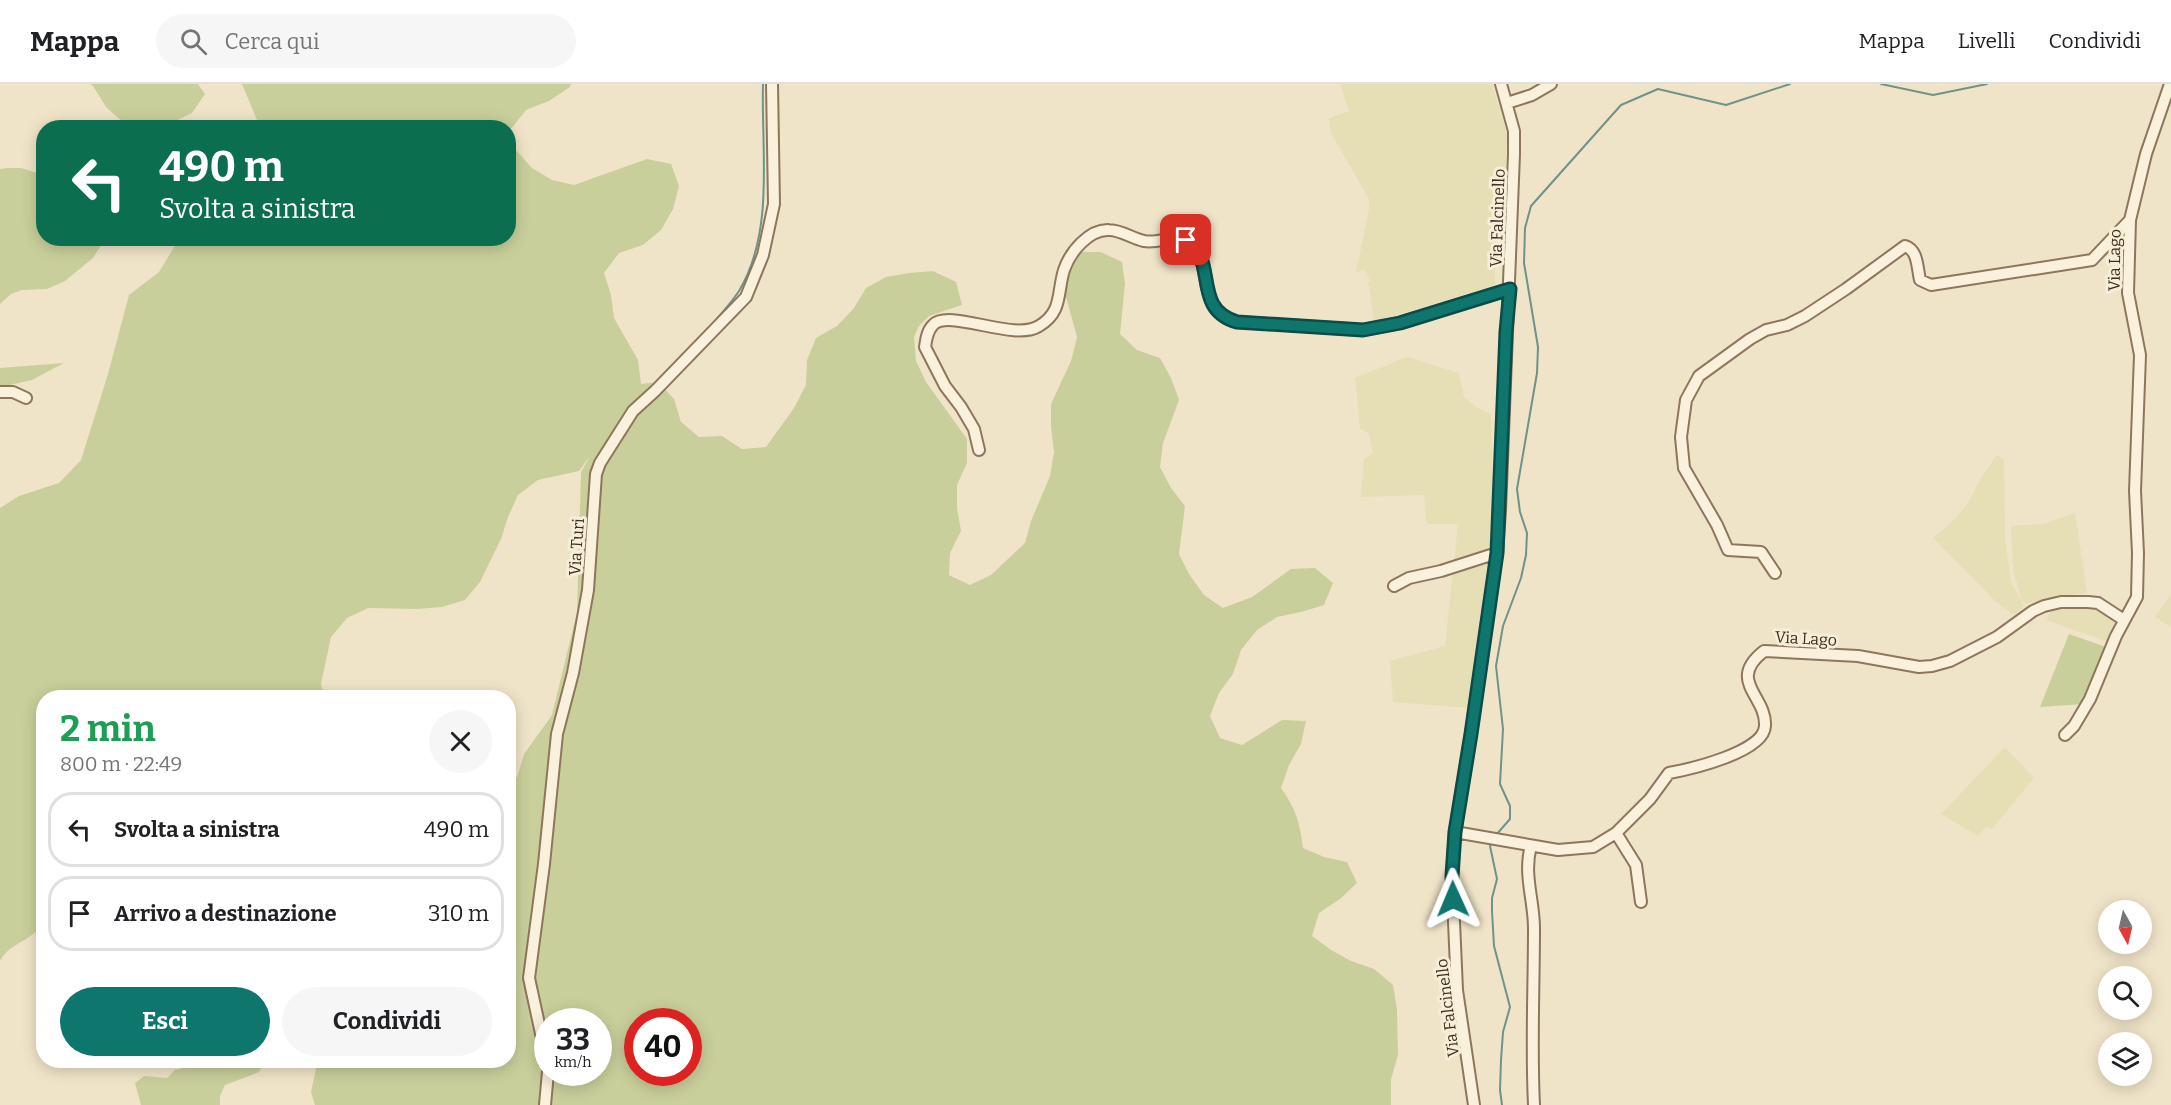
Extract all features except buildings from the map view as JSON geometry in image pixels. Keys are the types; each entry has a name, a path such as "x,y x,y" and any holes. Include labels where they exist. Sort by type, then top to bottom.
{"street":[{"name":"Via Turi","path":"535,1008 529,978 544,864 557,734 573,673 588,590 596,474 600,463 633,411 656,391 746,297 763,255 774,204 772,84"},
{"name":"Via Falcinello","path":"1474,1105 1457,990 1452,876 1497,553 1506,332 1510,289 1514,131 1501,84"},
{"path":"1506,103 1532,95 1551,84"},
{"name":"Via Lago","path":"2065,735 2074,726 2090,699 2124,620 2137,597 2138,554 2135,491 2140,356 2128,293 2130,220 2146,154 2170,84"},
{"name":"Via Lago","path":"1775,573 1761,552 1728,550 1717,525 1684,468 1681,437 1686,400 1699,376 1750,339 1766,330 1794,322 1805,316 1905,246 1911,247 1914,252 1920,280 1924,284 1931,285 2092,260 2130,220"},
{"path":"979,450 974,429 945,386 925,347 930,329 933,324 948,319 1025,331 1039,327 1051,316 1059,302 1064,269 1077,248 1086,238 1100,231 1110,230 1146,242 1180,239 1192,244 1198,249 1202,261 1211,302 1217,312 1237,322 1363,330 1400,323 1510,289"},
{"path":"0,392 13,392 26,398"},
{"path":"1394,586 1409,578 1441,571 1497,553"},
{"name":"Via Lago","path":"1459,833 1558,850 1582,849 1602,843 1616,833 1650,799 1669,773 1709,764 1746,747 1762,735 1765,727 1764,717 1749,686 1748,676 1755,659 1764,651 1799,651 1858,656 1932,666 1950,661 1997,637 2032,611 2044,606 2061,602 2098,603 2124,620"},
{"path":"1616,833 1636,865 1641,902"},
{"path":"1527,845 1527,875 1534,925 1532,1000 1534,1105"},
{"path":"545,1105 547,1086"}],"shaded area":[{"path":"1340,84 1492,84 1507,134 1504,232 1496,236 1495,285 1374,322 1368,282 1370,281 1365,270 1356,272 1369,199 1331,133 1329,118 1349,111"},
{"path":"1407,357 1459,373 1464,397 1476,407 1491,414 1494,530 1485,553 1454,563 1458,524 1427,524 1424,495 1361,497 1364,459 1373,453 1369,434 1360,428 1355,378"},
{"path":"1997,455 2004,460 2005,539 2011,582 2024,606 2013,615 1995,601 1933,538 1955,519 1968,503 1982,476"},
{"path":"2075,513 2087,593 2025,604 2021,598 2013,569 2011,526 2043,524"},
{"path":"1484,562 1491,566 1468,708 1393,702 1390,661 1445,646 1453,571"},
{"path":"2171,594 2171,627 2155,617"},
{"path":"2054,605 2101,607 2119,621 2111,643 2046,620"},
{"path":"2005,747 2034,778 1992,829 1986,827 1978,836 1941,814"}],"green space":[{"path":"90,84 198,84 205,94 192,113 178,120 121,120 106,107"},
{"path":"242,84 571,84 549,101 526,110 516,123 516,120 257,120"},
{"path":"516,150 532,168 552,180 574,185 647,159 671,164 679,186 673,209 661,230 643,245 619,253 604,273 611,295 614,318 638,360 641,384 658,382 674,399 681,422 699,437 722,436 742,449 766,447 794,408 806,385 807,360 816,338 837,326 854,308 866,288 886,277 933,271 956,282 962,305 929,316 919,326 914,337 916,361 926,382 967,439 967,463 957,485 957,508 961,531 950,553 949,575 970,585 991,575 1025,543 1031,521 1050,476 1054,452 1051,404 1071,361 1077,337 1065,293 1068,270 1077,252 1101,252 1122,262 1125,284 1120,334 1137,350 1160,358 1179,400 1163,443 1160,467 1171,488 1185,506 1179,554 1189,574 1204,595 1223,608 1252,597 1291,569 1315,568 1333,583 1324,605 1277,617 1257,630 1241,650 1233,674 1219,693 1210,716 1220,738 1242,745 1282,720 1306,721 1301,744 1289,765 1281,788 1296,816 1303,848 1324,857 1347,862 1357,883 1340,899 1319,913 1312,936 1351,961 1374,969 1393,985 1397,1009 1398,1055 1391,1079 1391,1105 315,1105 311,1092 316,1068 516,1068 516,779 524,754 552,715 577,612 581,472 590,456 579,471 538,480 518,495 501,539 480,582 465,600 442,607 368,608 347,618 331,637 321,684 323,690 36,690 36,931 5,954 0,961 0,508 19,496 59,483 81,460 108,374 129,295 159,272 175,246 516,246"},
{"path":"21,168 36,173 36,246 101,246 93,258 65,281 47,289 22,290 11,294 0,304 0,169"},
{"path":"64,363 32,380 0,387 0,368"},
{"path":"2069,634 2106,647 2084,704 2040,707"},
{"path":"183,1068 261,1068 259,1072 225,1085 220,1096 220,1105 141,1105 135,1083 144,1076 167,1078 175,1070"}],"waterway":[{"path":"704,333 739,291 758,243 764,190 763,84"},
{"path":"1496,835 1510,819 1510,806 1500,784 1503,729 1496,666 1503,626 1521,578 1526,555 1527,533 1520,512 1517,489 1537,373 1538,347 1524,263 1525,228 1531,206 1621,105 1658,89 1726,105 1790,84"},
{"path":"1881,84 1933,95 1987,84"},
{"path":"660,378 683,354"},
{"path":"1492,843 1490,846 1497,879 1492,898 1494,946 1510,1007 1503,1032 1500,1090 1502,1105"}],"route":[{"path":"1186,240 1198,249 1211,302 1217,312 1237,322 1363,330 1400,323 1510,289 1506,332 1497,553 1455,832 1453,899"}]}
